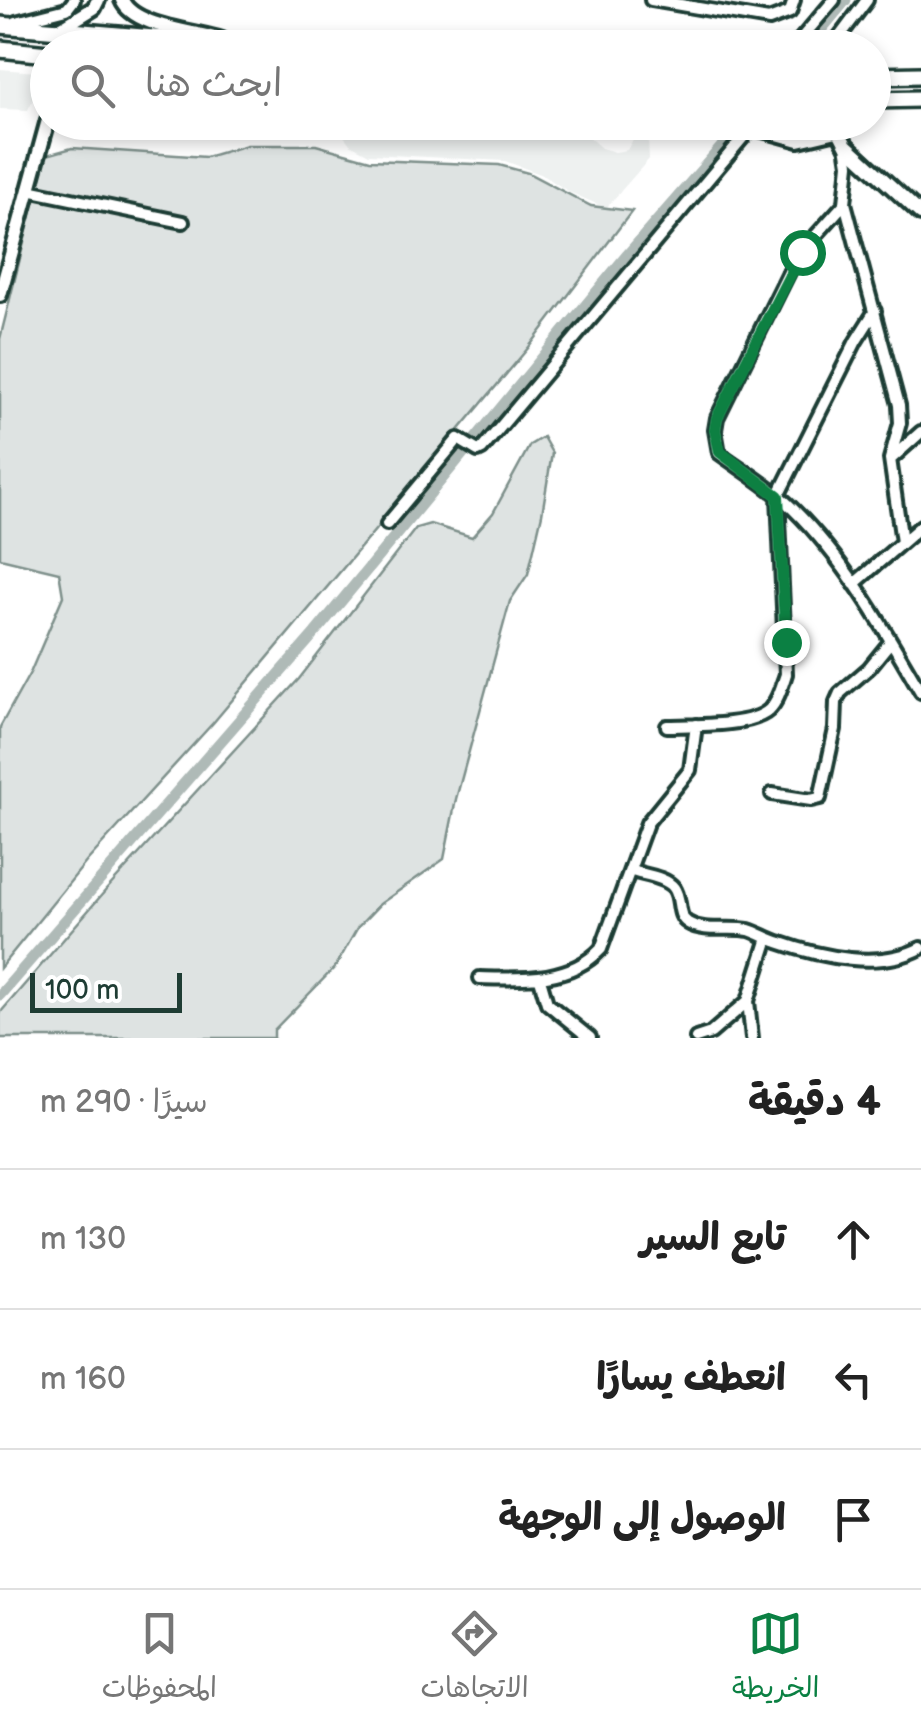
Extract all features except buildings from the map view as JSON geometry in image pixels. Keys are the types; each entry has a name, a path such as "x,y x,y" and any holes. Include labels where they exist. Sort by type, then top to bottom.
{"highway":[{"path":"2,25 71,30"},
{"path":"0,50 30,52"},
{"path":"891,76 921,75"},
{"path":"891,100 921,99"}],"street":[{"path":"2,25 67,9 74,0"},
{"path":"60,29 94,8 98,0"},
{"path":"122,0 126,10 143,20 181,30"},
{"path":"651,0 769,20 790,12 794,0"},
{"path":"808,30 834,0"},
{"path":"844,30 867,0"},
{"path":"0,295 42,140"},
{"path":"387,524 458,438 482,449 741,140"},
{"path":"843,140 921,214"},
{"path":"846,145 844,202 899,405 900,423 890,460 902,542"},
{"path":"28,190 183,222"},
{"path":"844,202 790,270 717,418 715,430 720,452 807,523 854,584 921,692"},
{"path":"667,726 734,722 766,713 777,698 786,674 778,496 874,310"},
{"path":"890,460 921,432"},
{"path":"854,584 921,526"},
{"path":"772,794 820,798 840,693 870,668 892,641"},
{"path":"480,978 540,980 594,956 601,949 647,823 690,770 696,724"},
{"path":"632,872 673,887 686,922 747,930 818,953 878,960 898,958 921,948"},
{"path":"752,1038 748,1001 768,938"},
{"path":"540,980 547,1003 590,1038"},
{"path":"696,1038 711,1033 748,1001"}],"shaded area":[{"path":"0,69 30,72 28,110 0,109"},
{"path":"347,140 592,140 615,152 627,150 633,140 648,140 649,159 606,208 543,175 505,161 369,154"},
{"path":"247,145 316,145 370,160 499,165 528,173 591,206 632,211 529,347 213,723 87,861 0,968 0,727 31,671 63,596 59,572 0,558 0,339 41,174 47,155 72,148 206,157"},
{"path":"543,437 552,453 528,574 510,601 456,799 444,859 380,904 358,927 336,966 274,1030 274,1038 0,1038 0,1013 106,890 299,679 416,528 430,524 472,537 493,513 530,445"}],"waterway":[{"path":"821,30 846,0"},
{"path":"0,995 315,633 627,255 727,140"},
{"path":"853,140 921,204"}],"route":[{"path":"786,642 778,496 720,452 715,430 717,418 802,252"}]}
